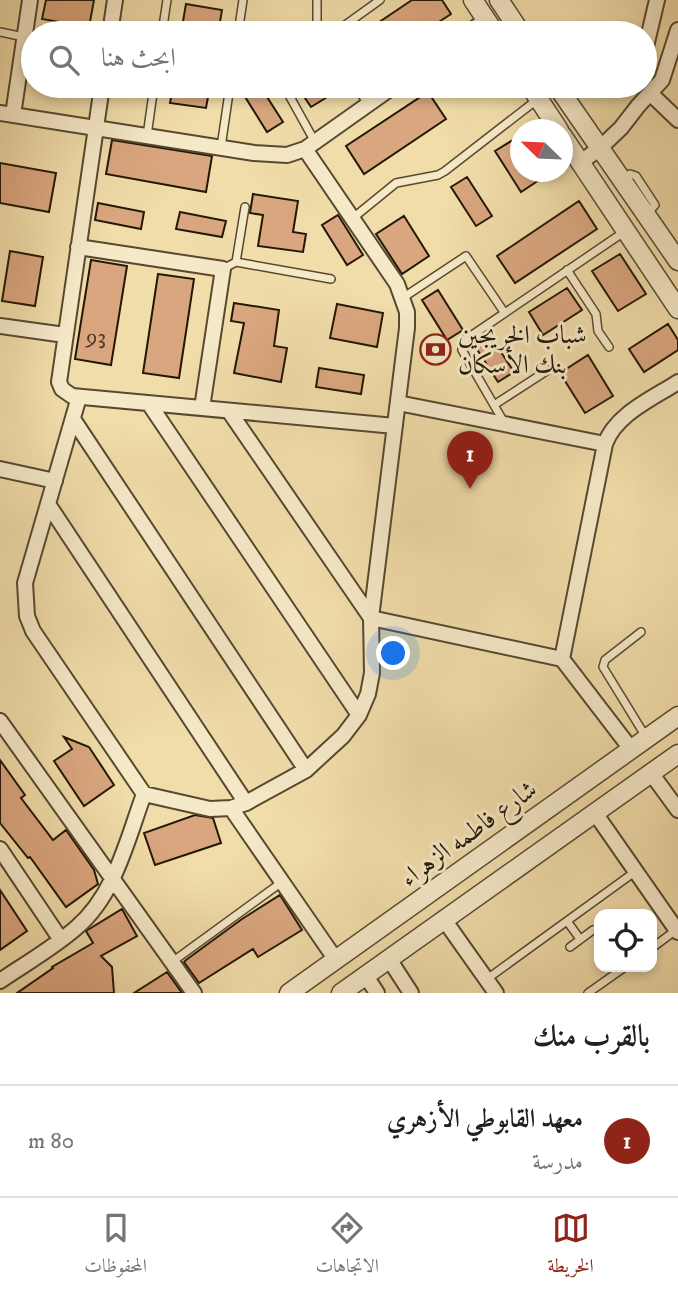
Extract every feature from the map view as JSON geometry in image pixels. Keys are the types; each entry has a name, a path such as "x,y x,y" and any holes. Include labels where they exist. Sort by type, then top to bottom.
{"street":[{"path":"27,21 30,0"},
{"path":"112,21 115,0"},
{"path":"473,0 487,21"},
{"path":"499,0 514,21"},
{"path":"652,21 657,0"},
{"path":"657,83 663,80 678,30"},
{"path":"21,50 6,114 277,156 296,153 310,146 377,98"},
{"path":"100,98 59,382 66,393 79,397 150,405 395,426"},
{"path":"538,98 552,119"},
{"path":"565,98 678,261"},
{"path":"580,162 621,128 642,98"},
{"path":"654,98 678,120"},
{"path":"79,397 25,583 27,616 33,631 144,794 209,809 231,808 246,803 306,770 343,736 359,715 368,694 372,673 371,618 407,328 404,297 310,146"},
{"path":"573,152 678,309"},
{"path":"78,247 229,265 202,408"},
{"path":"0,327 65,335"},
{"path":"562,659 605,444 615,425 678,382"},
{"path":"398,403 605,444"},
{"path":"150,405 359,715"},
{"path":"229,411 371,618 562,659 631,749"},
{"path":"73,419 306,770"},
{"path":"0,469 55,481"},
{"path":"48,504 246,803"},
{"name":"شارع فاطمه الزهراء","path":"289,993 678,716"},
{"path":"0,721 194,993"},
{"path":"341,993 678,754"},
{"path":"651,773 678,810"},
{"path":"2,975 61,940 91,912 113,879 144,794"},
{"path":"231,808 336,960"},
{"path":"595,813 677,931"},
{"path":"0,849 61,940"},
{"path":"444,921 496,993"},
{"path":"389,959 411,993"},
{"path":"366,976 377,993"}],"lane":[{"path":"164,21 167,0"},
{"path":"240,21 243,0"},
{"path":"317,0 317,21"},
{"path":"351,21 380,0"},
{"path":"0,32 21,36"},
{"path":"147,136 152,98"},
{"path":"221,147 228,98"},
{"path":"289,98 310,146"},
{"path":"364,98 368,104"},
{"path":"353,218 396,183 438,176 527,98"},
{"path":"245,207 229,265 331,279"},
{"path":"505,425 462,346 465,339 626,231"},
{"path":"404,297 466,256 504,312"},
{"path":"567,270 596,314 598,331 608,347"},
{"path":"494,405 548,370"},
{"path":"642,632 605,660 603,667 647,738"},
{"path":"486,979 636,871"},
{"path":"172,962 282,882"},
{"path":"567,921 580,939"},
{"path":"570,947 593,930"},
{"path":"657,945 677,931"},
{"path":"589,993 618,972"}],"building":[{"path":"46,0 94,0 90,21 42,19"},
{"path":"412,0 442,0 451,14 440,21 381,21"},
{"path":"186,4 222,10 220,21 183,21"},
{"path":"171,98 208,98 206,108 170,103"},
{"path":"246,98 268,98 283,122 267,132"},
{"path":"305,98 326,98 311,107"},
{"path":"419,98 432,98 446,119 364,174 346,146"},
{"path":"112,140 212,156 206,192 106,174"},
{"path":"510,142 510,175 495,151"},
{"path":"0,163 56,173 49,212 0,203"},
{"path":"467,177 492,216 476,226 451,187"},
{"path":"515,182 536,182 521,192"},
{"path":"253,194 298,201 293,232 306,234 303,252 258,246 263,215 250,213"},
{"path":"579,201 597,229 515,283 497,256"},
{"path":"98,203 144,212 141,229 95,220"},
{"path":"180,212 226,221 222,237 176,229"},
{"path":"338,215 363,255 347,265 322,225"},
{"path":"404,216 429,256 402,274 376,234"},
{"path":"10,251 43,257 35,306 2,301"},
{"path":"620,254 646,294 618,311 592,271"},
{"path":"91,260 127,266 111,365 75,359"},
{"path":"158,274 194,279 179,378 143,373"},
{"path":"567,288 582,310 543,335 529,312"},
{"path":"438,290 463,330 447,340 422,300"},
{"path":"234,303 279,310 274,346 287,348 281,382 234,373 244,323 231,321"},
{"path":"337,304 383,313 377,347 330,338"},
{"path":"668,324 678,340 678,350 644,372 629,349"},
{"path":"488,332 514,372 498,382 473,343"},
{"path":"588,355 613,396 585,413 560,373"},
{"path":"319,368 364,375 361,394 316,387"},
{"path":"64,737 89,747 114,785 84,806 54,761 72,749"},
{"path":"0,760 25,795 21,798 53,840 66,830 94,870 98,884 66,907 30,857 28,858 0,823"},
{"path":"195,815 213,818 221,843 155,865 144,833"},
{"path":"0,890 27,931 0,950"},
{"path":"280,895 302,930 258,957 253,949 199,983 184,962"},
{"path":"122,909 137,936 101,956 112,967 114,993 17,993 52,967 93,943 86,931"},
{"path":"167,972 182,993 134,993"}],"place":[{"name":"شباب الخريجين بنك الأسكان","path":"435,349"},
{"name":"معهد القابوطي الأزهري","path":"470,489"}]}
